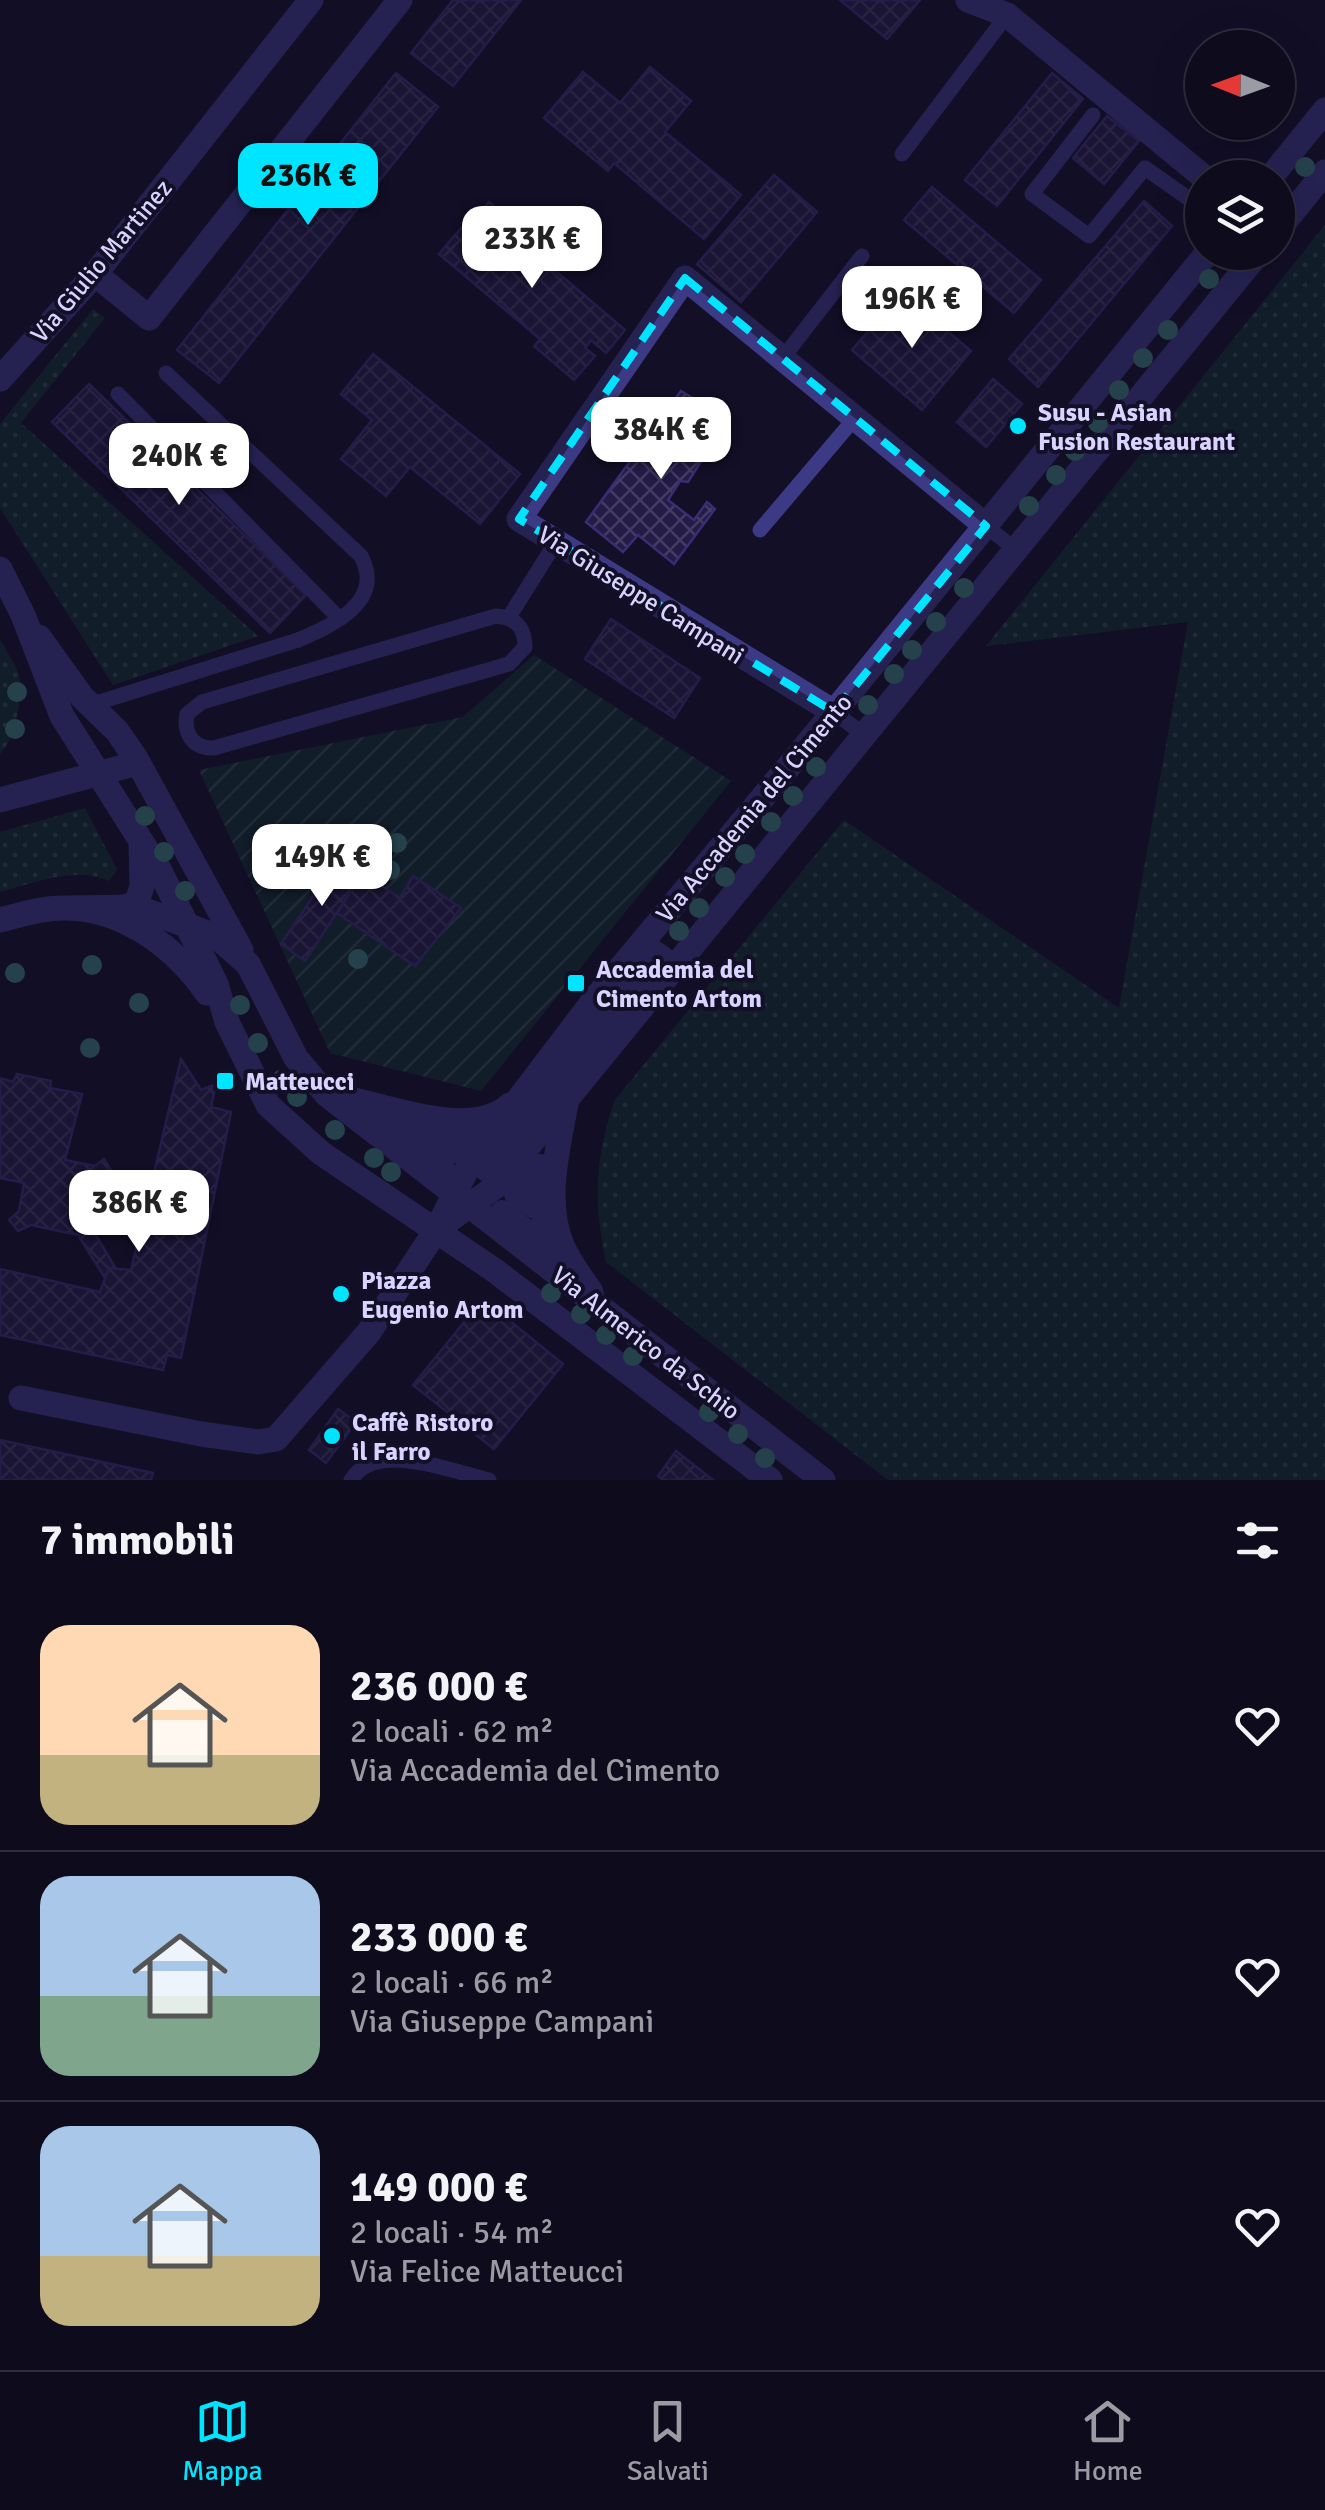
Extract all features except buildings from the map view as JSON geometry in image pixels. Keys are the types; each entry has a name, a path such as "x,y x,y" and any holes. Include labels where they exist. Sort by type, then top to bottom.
{"street":[{"name":"Via Giulio Martinez","path":"0,379 95,274 311,0"},
{"path":"95,274 149,318 400,0"},
{"path":"968,0 1007,16 1185,162"},
{"path":"1285,160 1325,110"},
{"path":"1295,209 1325,172"},
{"name":"Via Accademia del Cimento","path":"438,1230 461,1200 469,1165 594,1000 1193,270"},
{"name":"Via Accademia del Cimento","path":"461,1200 495,1187 1244,270"},
{"name":"Via Giuseppe Campani","path":"834,712 519,520 685,278 986,526"},
{"path":"0,569 23,615 56,705 160,870 216,984 227,1022"},
{"name":"Via Almerico da Schio","path":"23,615 90,705 117,731 138,763 291,1051 327,1095 823,1480"},
{"path":"0,800 138,763"},
{"path":"128,906 137,902 141,892 141,843"},
{"path":"0,920 49,909 128,906 216,936 248,964"},
{"path":"72,908 114,916 142,930 193,972 227,1022"},
{"path":"653,950 663,957 488,1172 480,1166 653,950"},
{"name":"Via Almerico da Schio","path":"227,1022 260,1093 286,1124 383,1196 438,1230 770,1480"},
{"path":"327,1095 436,1118 480,1120 506,1109 534,1080"},
{"name":"Via Accademia del Cimento","path":"568,1095 558,1151 554,1213 568,1256 606,1313"},
{"path":"21,1398 201,1434 258,1442 276,1439 369,1332 438,1230"}],"lane":[{"path":"902,154 1007,16"},
{"path":"1092,115 1032,194 1089,236 1145,168 1185,196"},
{"path":"782,359 862,256"},
{"path":"90,705 298,640 340,620 361,601 368,584 361,556 166,373"},
{"path":"118,394 340,620"},
{"path":"760,530 855,418"},
{"path":"986,526 1016,550"},
{"path":"509,617 556,542"},
{"path":"509,617 519,624 526,647 508,664 214,748 194,742 186,730 186,714 202,702 483,618 509,617"},
{"path":"834,712 864,735"},
{"path":"350,1480 358,1468 390,1457 488,1480"}],"highlighted area":[{"path":"685,278 986,526 834,712 519,519"}],"green space":[{"path":"1325,225 1325,1480 888,1480 606,1262 598,1181 614,1101 844,820 1119,1008 1188,622 986,646 1289,270 1295,270 1295,262"},
{"path":"93,309 105,318 21,423 258,636 113,685 0,508 0,424"},
{"path":"0,640 16,667 20,684 13,729 0,754"},
{"path":"534,655 731,781 481,1091 330,1053 199,770 463,717"},
{"path":"85,808 117,869 109,881 69,876 0,892 0,832"}],"place":[{"name":"Susu - Asian Fusion Restaurant","path":"1018,426"},
{"name":"Accademia del Cimento Artom","path":"576,983"},
{"name":"Matteucci","path":"225,1081"},
{"name":"Piazza Eugenio Artom","path":"341,1294"},
{"name":"Caffè Ristoro il Farro","path":"332,1436"}]}
